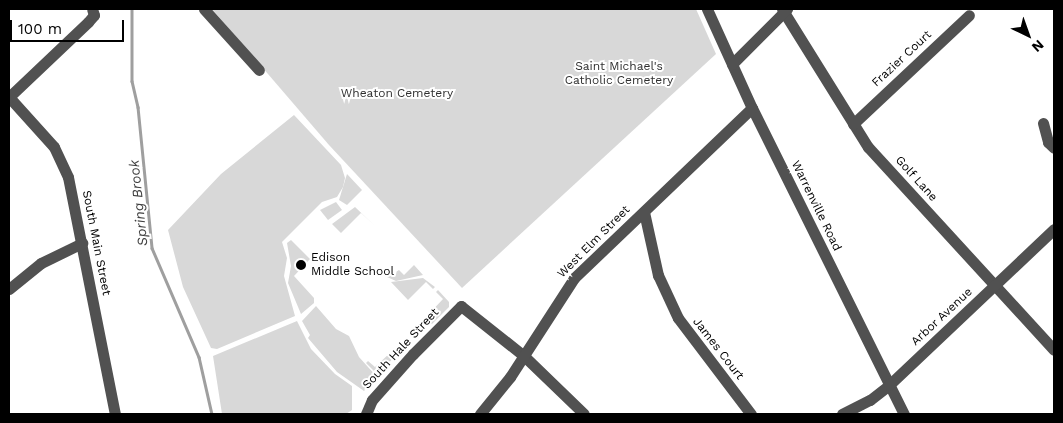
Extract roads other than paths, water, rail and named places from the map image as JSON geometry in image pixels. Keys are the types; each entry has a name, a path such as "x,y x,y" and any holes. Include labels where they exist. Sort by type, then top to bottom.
{"street":[{"path":"9,97 94,16 92,9"},
{"path":"204,9 259,70"},
{"name":"Warrenville Road","path":"707,9 752,108 904,414"},
{"path":"732,64 785,10"},
{"name":"Golf Lane","path":"785,10 868,146 1054,350"},
{"name":"Frazier Court","path":"853,124 969,15"},
{"name":"South Main Street","path":"9,97 60,157 68,177 115,414"},
{"name":"West Elm Street","path":"480,414 524,356 574,278 752,108"},
{"path":"1043,123 1048,142 1054,148"},
{"name":"James Court","path":"644,212 658,275 678,318 751,414"},
{"name":"Arbor Avenue","path":"842,414 870,400 889,385 1054,229"},
{"path":"9,289 41,262 82,243"},
{"name":"South Hale Street","path":"366,414 372,400 409,358 461,306 524,356"},
{"path":"524,356 584,414"}],"waterway":[{"name":"Spring Brook","path":"132,9 132,81 138,107 152,248 199,357 212,414"}],"place":[{"name":"Edison Middle School","path":"301,265"}],"park label":[{"name":"Saint Michael's Catholic Cemetery","path":"619,74"},
{"name":"Wheaton Cemetery","path":"397,94"}]}
